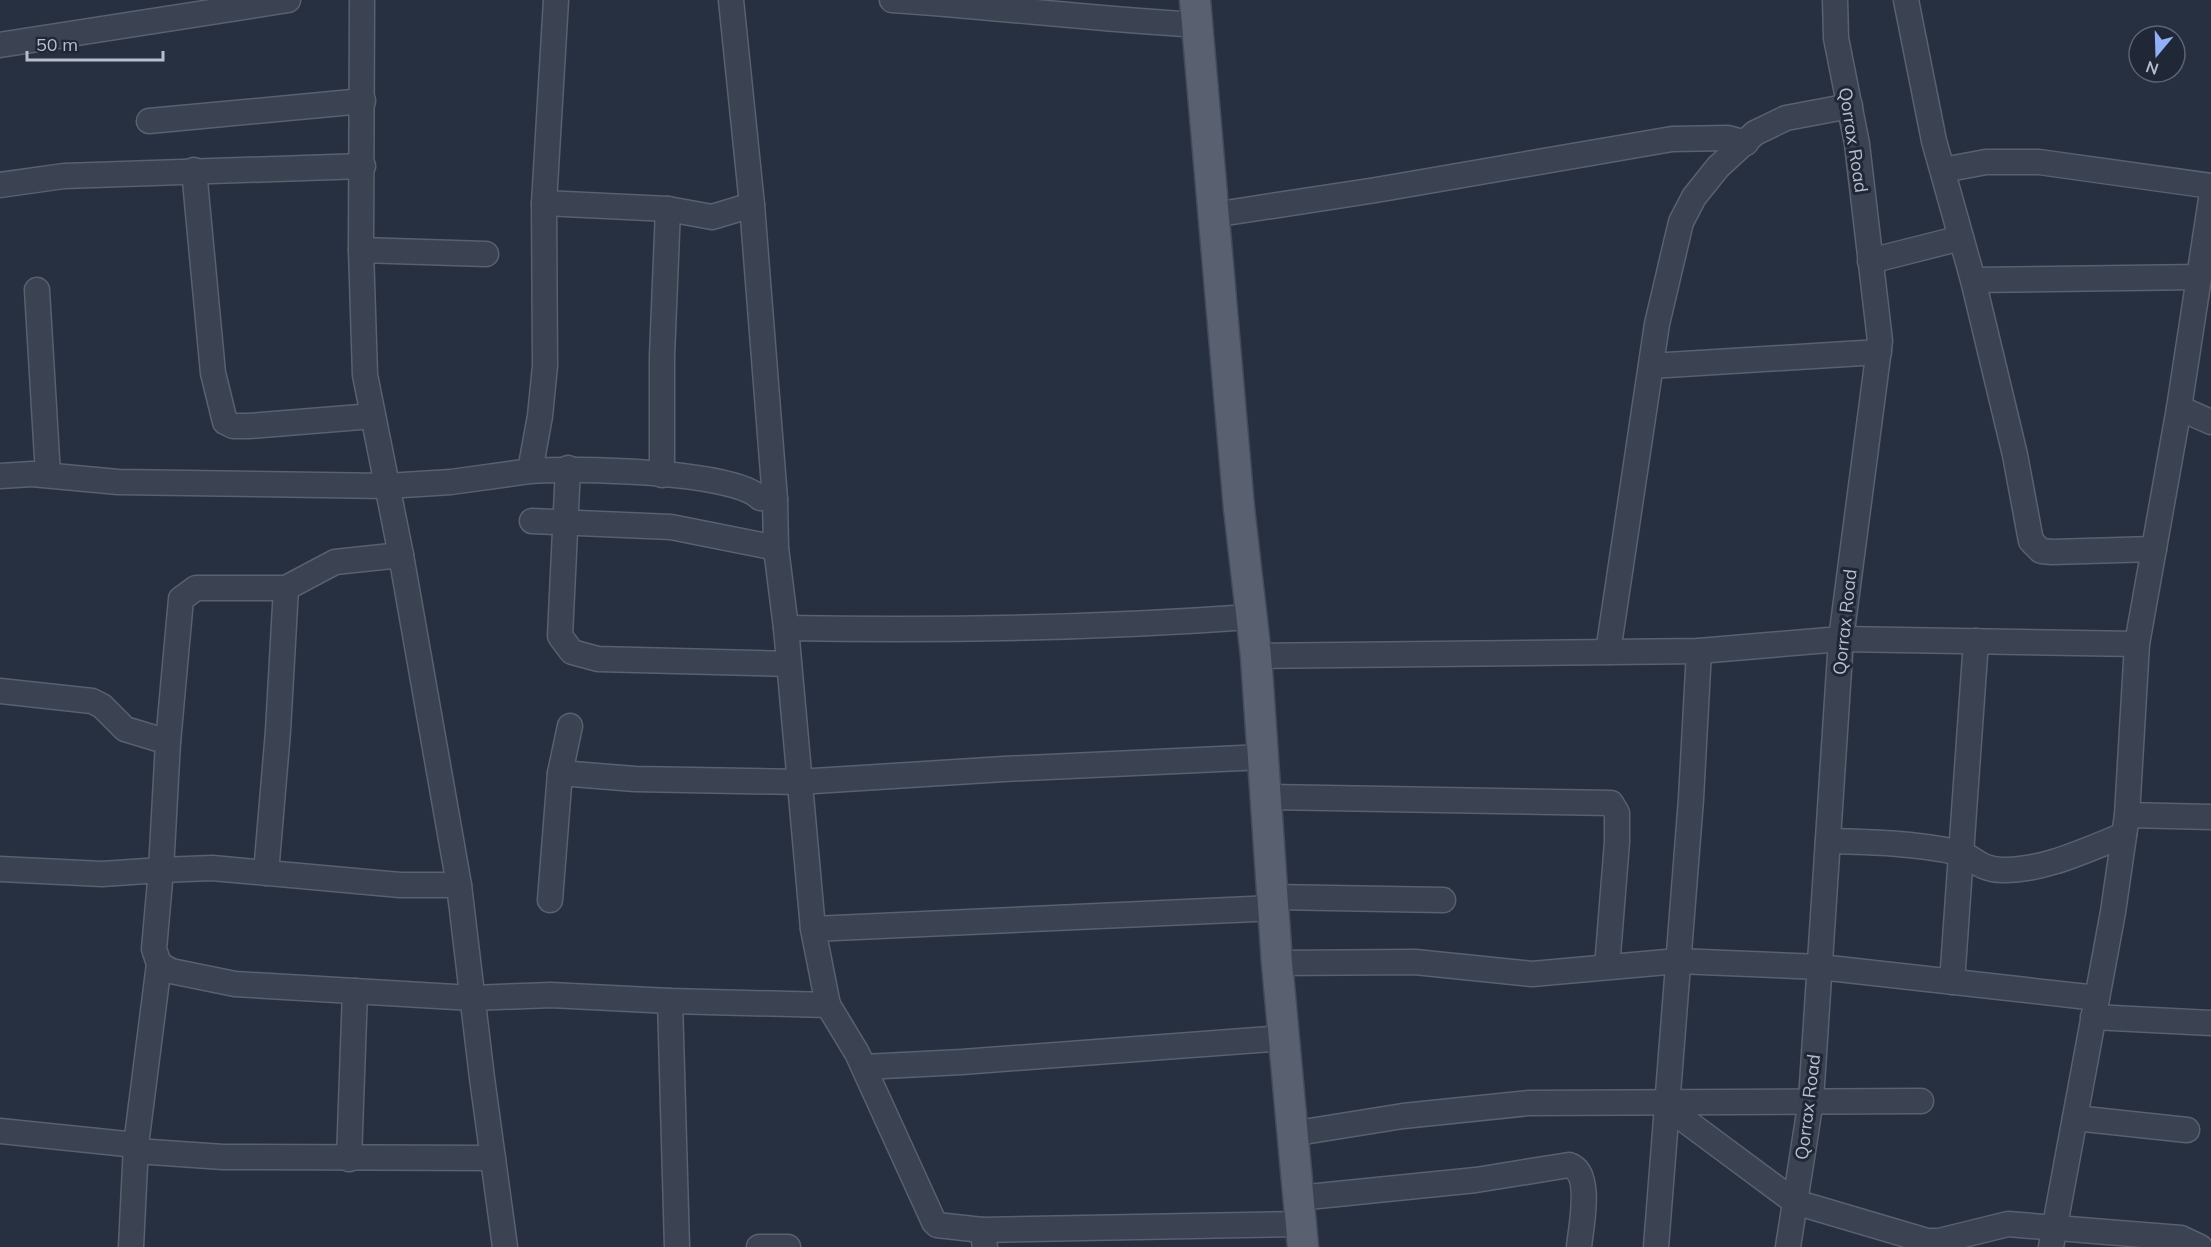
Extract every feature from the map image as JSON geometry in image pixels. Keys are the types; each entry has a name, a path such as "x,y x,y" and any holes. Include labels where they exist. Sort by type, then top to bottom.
{"main road":[{"path":"1197,13 1213,214 1250,617 1256,656 1277,963 1301,1223"}],"street":[{"path":"0,45 288,0"},
{"path":"362,0 361,250 365,375 459,885 505,1247"},
{"path":"530,471 540,416 545,366 544,203 556,0"},
{"path":"731,0 752,205 776,499 776,548 786,628 798,782 813,929 828,1005 864,1067 934,1222 937,1225 983,1238 1301,1223 1476,1180 1569,1165 1580,1171 1582,1178 1583,1213 1579,1247"},
{"path":"892,0 1085,18 1197,13"},
{"name":"Qorrax Road","path":"1788,1247 1811,1100 1841,639 1879,352 1877,310 1857,144 1836,38 1835,0"},
{"path":"1906,0 1943,170 1974,280 2015,455 2031,541 2041,551 2052,552 2154,549"},
{"path":"149,122 363,101"},
{"path":"1608,652 1659,313 1680,222 1694,197 1718,167 1755,134 1786,118 1850,106"},
{"path":"1213,214 1376,190 1672,139 1728,138 1746,143"},
{"path":"1943,170 1986,162 2039,162 2211,186"},
{"path":"0,185 64,176 363,166"},
{"path":"194,170 213,373 225,422 233,426 249,426 373,416"},
{"path":"2053,1237 2126,825 2138,644 2179,408 2211,199"},
{"path":"544,203 668,209 712,218 752,205"},
{"path":"662,475 662,356 668,209"},
{"path":"1870,261 1961,238"},
{"path":"361,250 486,254"},
{"path":"1974,280 2199,277"},
{"path":"36,290 48,475"},
{"path":"1651,366 1879,352"},
{"path":"2179,408 2211,422"},
{"path":"0,476 48,475 118,482 387,486 451,482 568,468 724,482 754,492 760,498 776,499"},
{"path":"568,468 560,636 572,652 598,659 789,664"},
{"path":"532,521 671,527 776,548"},
{"path":"131,1247 136,1148 159,964 154,949 168,742 181,599 196,588 286,588 335,562 400,555"},
{"path":"266,873 286,588"},
{"path":"786,628 884,630 1141,625 1250,617"},
{"path":"1256,656 1699,651 1841,639 2138,644"},
{"path":"1952,982 1976,641"},
{"path":"1656,1247 1691,799 1699,651"},
{"path":"0,691 92,701 102,706 125,729 168,742"},
{"path":"550,900 560,772 570,726"},
{"path":"560,772 634,779 798,782 1004,769 1263,758"},
{"path":"1266,797 1611,803 1617,813 1617,842 1607,967"},
{"path":"1828,842 1900,842 1960,852 1976,865 1992,870 2021,869 2062,859 2126,825 2211,816"},
{"path":"0,869 102,874 212,868 400,885 459,885"},
{"path":"813,929 1274,903 1443,900"},
{"path":"1277,963 1415,962 1532,974 1678,961 1820,967 1952,982 2095,1008 2211,1023"},
{"path":"159,964 171,971 235,984 472,998 551,994 670,1001 828,1005"},
{"path":"349,1159 355,991"},
{"path":"670,1001 677,1247"},
{"path":"864,1067 1284,1038"},
{"path":"1291,1134 1403,1116 1529,1103 1921,1101"},
{"path":"1667,1104 1795,1202 1904,1241 1939,1241 2008,1224 2053,1237 2181,1238 2200,1247"},
{"path":"2074,1118 2187,1130"},
{"path":"0,1131 223,1157 493,1158"},
{"path":"759,1247 788,1247"}]}
